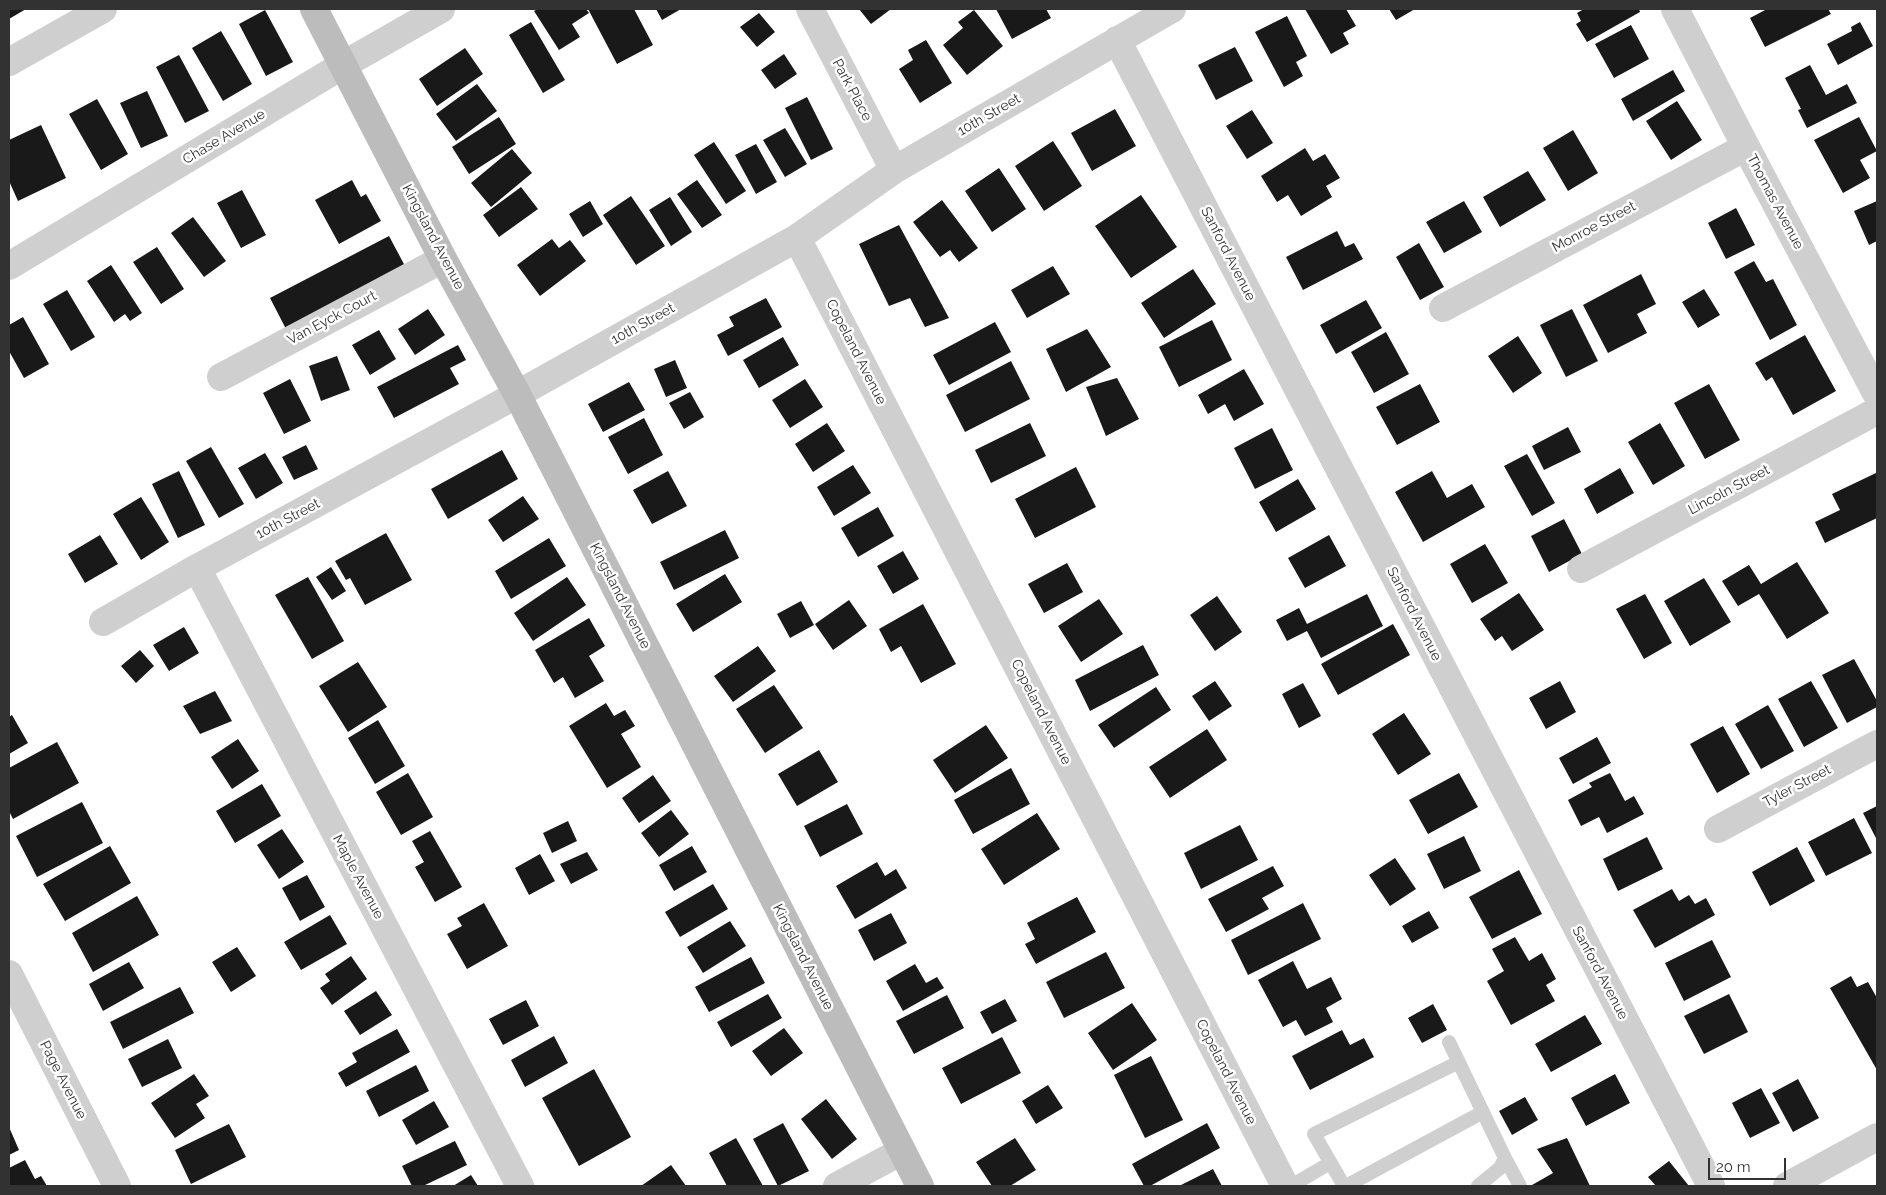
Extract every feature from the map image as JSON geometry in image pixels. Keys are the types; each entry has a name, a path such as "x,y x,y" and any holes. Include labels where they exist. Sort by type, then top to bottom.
{"main road":[{"name":"Kingsland Avenue","path":"314,9 443,259 517,394 920,1186"}],"street":[{"path":"9,62 103,9"},
{"name":"Chase Avenue","path":"9,266 343,65 441,9"},
{"name":"Park Place","path":"810,9 894,170"},
{"name":"10th Street","path":"103,622 197,568 517,394 797,238 894,170 1172,9"},
{"name":"Thomas Avenue","path":"1675,9 1877,395"},
{"name":"Sanford Avenue","path":"1118,40 1711,1186"},
{"name":"Monroe Street","path":"1443,308 1746,147"},
{"name":"Copeland Avenue","path":"797,238 1285,1186"},
{"name":"Van Eyck Court","path":"221,377 443,259"},
{"name":"Lincoln Street","path":"1580,569 1877,411"},
{"name":"Maple Avenue","path":"197,568 520,1186"},
{"name":"Tyler Street","path":"1718,829 1877,744"},
{"name":"Page Avenue","path":"9,974 117,1186"},
{"path":"1787,1186 1877,1137"},
{"path":"837,1186 902,1151"}],"lane":[{"path":"1449,1042 1520,1186"},
{"path":"1459,1062 1314,1134 1345,1186 1483,1112"},
{"path":"1478,1186 1500,1168 1505,1158"},
{"path":"1291,1186 1330,1163"}],"building":[{"path":"9,9 26,9 9,19"},
{"path":"538,9 586,9 589,13 572,24 580,37 559,50 534,11"},
{"path":"588,9 634,9 653,45 617,64"},
{"path":"656,9 681,9 662,20"},
{"path":"859,9 891,9 871,24"},
{"path":"996,9 1046,9 1051,18 1012,39"},
{"path":"1305,9 1346,9 1356,26 1343,33 1349,44 1331,54"},
{"path":"1389,9 1415,9 1396,20"},
{"path":"1584,9 1639,9 1640,12 1587,42 1576,24 1581,21 1577,13"},
{"path":"1767,9 1828,9 1831,14 1765,47 1750,18"},
{"path":"265,10 293,62 266,76 239,24"},
{"path":"974,10 1003,46 967,75 943,45 963,28 958,22"},
{"path":"759,13 775,32 757,47 740,27"},
{"path":"1287,16 1307,56 1296,62 1303,76 1284,87 1255,32"},
{"path":"531,22 565,80 543,93 509,35"},
{"path":"1860,22 1873,46 1838,65 1827,44 1852,31 1851,27"},
{"path":"1631,25 1649,59 1614,78 1595,44"},
{"path":"221,31 252,84 223,101 192,48"},
{"path":"926,40 952,83 920,103 899,69 913,60 908,50"},
{"path":"1235,47 1253,81 1216,100 1198,65"},
{"path":"465,48 483,74 437,106 419,79"},
{"path":"784,54 797,74 775,89 761,70"},
{"path":"179,55 209,111 185,123 156,67"},
{"path":"1810,65 1826,95 1847,84 1857,103 1807,128 1798,110 1801,109 1785,78"},
{"path":"1673,70 1685,91 1633,121 1621,99"},
{"path":"477,84 497,111 456,141 436,114"},
{"path":"147,91 168,136 141,148 120,103"},
{"path":"807,97 833,149 811,160 785,108"},
{"path":"97,99 128,154 101,170 69,114"},
{"path":"1677,101 1702,140 1671,160 1646,121"},
{"path":"1115,109 1136,146 1092,171 1071,133"},
{"path":"1252,110 1273,143 1247,159 1226,126"},
{"path":"499,117 516,144 469,174 452,147"},
{"path":"1859,117 1877,151 1860,160 1870,178 1843,193 1814,140"},
{"path":"41,125 66,178 18,201 9,181 9,140"},
{"path":"785,128 807,164 785,177 763,140"},
{"path":"1573,130 1598,173 1568,191 1543,148"},
{"path":"1053,141 1082,186 1044,211 1015,166"},
{"path":"714,142 746,191 726,204 694,155"},
{"path":"756,144 777,182 756,194 735,155"},
{"path":"1305,148 1313,161 1325,154 1340,178 1326,186 1332,197 1301,216 1288,195 1277,202 1261,176"},
{"path":"512,149 532,173 491,207 471,183"},
{"path":"999,168 1026,209 992,232 965,191"},
{"path":"1528,171 1546,200 1500,227 1483,197"},
{"path":"352,180 361,197 366,194 381,221 339,244 315,200"},
{"path":"697,180 722,215 702,228 677,194"},
{"path":"521,187 538,209 499,237 483,215"},
{"path":"242,190 266,235 241,248 217,203"},
{"path":"1141,195 1177,247 1131,278 1095,226"},
{"path":"631,196 665,246 636,265 603,215"},
{"path":"670,197 692,232 671,246 649,210"},
{"path":"942,200 978,248 959,262 950,250 940,257 913,222"},
{"path":"590,201 603,224 583,237 569,214"},
{"path":"1464,201 1482,232 1444,253 1426,222"},
{"path":"1877,201 1877,241 1869,245 1854,211"},
{"path":"1736,208 1755,245 1726,259 1708,223"},
{"path":"193,217 226,261 204,277 171,233"},
{"path":"899,225 949,318 925,327 910,298 889,306 859,244"},
{"path":"1337,231 1345,247 1354,243 1363,259 1303,290 1286,257"},
{"path":"389,236 405,266 286,329 270,298"},
{"path":"552,239 559,248 570,240 586,261 540,296 517,265"},
{"path":"1419,243 1444,287 1420,300 1396,257"},
{"path":"157,247 184,289 161,304 133,262"},
{"path":"1754,261 1766,282 1773,279 1797,325 1770,340 1734,272"},
{"path":"111,265 142,313 130,321 125,314 114,322 87,281"},
{"path":"1053,266 1070,294 1027,318 1011,290"},
{"path":"1193,269 1216,304 1164,338 1141,303"},
{"path":"1641,274 1656,304 1637,314 1647,333 1608,353 1583,305"},
{"path":"1704,289 1720,315 1698,328 1682,302"},
{"path":"67,290 95,337 71,351 43,304"},
{"path":"766,298 782,327 728,356 717,335 734,326 729,317"},
{"path":"1366,300 1382,328 1336,354 1320,325"},
{"path":"428,309 445,335 415,355 398,329"},
{"path":"1572,309 1598,361 1566,377 1540,325"},
{"path":"23,317 49,364 24,378 9,351 9,325"},
{"path":"1212,320 1232,360 1179,387 1159,347"},
{"path":"995,322 1011,352 949,385 933,355"},
{"path":"1087,329 1111,367 1066,392 1046,349"},
{"path":"379,330 396,359 370,375 352,345"},
{"path":"1386,332 1409,374 1374,393 1351,352"},
{"path":"1805,335 1836,391 1793,415 1772,377 1766,381 1755,363"},
{"path":"1518,336 1542,373 1513,393 1488,356"},
{"path":"783,337 799,365 759,388 743,360"},
{"path":"458,345 466,360 450,368 459,384 394,418 377,387"},
{"path":"337,356 350,390 321,401 309,366"},
{"path":"675,360 687,388 666,397 654,369"},
{"path":"1011,361 1030,399 965,432 946,395"},
{"path":"1244,369 1264,404 1234,421 1225,404 1208,414 1198,395"},
{"path":"1117,378 1139,419 1106,436 1086,387"},
{"path":"290,379 311,421 284,434 263,393"},
{"path":"805,379 823,407 790,428 772,400"},
{"path":"629,382 645,410 603,432 588,404"},
{"path":"1420,384 1440,422 1397,445 1376,407"},
{"path":"1709,384 1740,440 1705,459 1674,403"},
{"path":"690,392 704,417 684,429 669,403"},
{"path":"644,418 663,455 628,474 608,437"},
{"path":"827,423 845,451 813,472 795,444"},
{"path":"1030,423 1046,456 991,483 975,450"},
{"path":"1660,423 1685,466 1653,485 1628,442"},
{"path":"1568,427 1581,452 1544,470 1532,446"},
{"path":"1272,428 1293,470 1255,489 1234,448"},
{"path":"306,445 318,469 294,480 282,457"},
{"path":"211,447 244,504 219,518 186,461"},
{"path":"502,450 518,479 448,519 431,489"},
{"path":"265,453 283,483 256,499 238,468"},
{"path":"1527,454 1555,503 1532,516 1504,466"},
{"path":"853,465 871,493 834,516 817,487"},
{"path":"1076,467 1096,507 1035,538 1015,499"},
{"path":"1620,468 1634,493 1597,514 1584,489"},
{"path":"179,471 205,525 178,538 152,484"},
{"path":"668,471 687,506 652,524 633,490"},
{"path":"1432,471 1447,498 1472,484 1485,507 1423,542 1395,492"},
{"path":"1876,473 1877,518 1825,543 1815,522 1840,510 1832,494"},
{"path":"1298,479 1316,509 1276,532 1259,502"},
{"path":"523,496 539,519 503,542 488,520"},
{"path":"141,497 169,542 141,560 113,514"},
{"path":"878,507 894,536 858,557 841,528"},
{"path":"1564,519 1582,554 1549,572 1531,536"},
{"path":"725,530 739,558 674,590 660,562"},
{"path":"386,533 412,580 365,605 350,578 346,580 335,561"},
{"path":"100,535 118,564 85,583 68,554"},
{"path":"1329,535 1346,566 1305,588 1288,558"},
{"path":"549,538 566,566 511,599 495,571"},
{"path":"1485,544 1508,583 1472,603 1450,564"},
{"path":"903,551 919,579 893,594 877,566"},
{"path":"1797,562 1829,613 1787,639 1759,594 1738,606 1722,581 1749,565 1761,584"},
{"path":"1067,563 1083,592 1044,613 1028,584"},
{"path":"331,567 346,591 332,600 316,577"},
{"path":"725,574 742,602 693,632 676,604"},
{"path":"308,577 344,641 312,659 275,595"},
{"path":"567,577 586,605 533,641 514,613"},
{"path":"1704,578 1731,622 1690,646 1664,601"},
{"path":"1519,593 1544,630 1512,651 1502,636 1495,641 1480,619"},
{"path":"1367,594 1383,626 1321,658 1307,631 1287,641 1276,620 1299,608 1307,624"},
{"path":"1645,594 1672,643 1644,659 1616,609"},
{"path":"1217,596 1242,632 1215,651 1190,615"},
{"path":"1099,599 1123,634 1081,662 1058,626"},
{"path":"849,600 867,626 833,650 815,624"},
{"path":"801,601 814,625 790,638 777,614"},
{"path":"923,604 956,664 921,683 901,646 891,652 879,629"},
{"path":"589,618 605,646 589,656 604,681 575,698 563,677 554,683 535,650"},
{"path":"1393,624 1410,655 1338,695 1321,664"},
{"path":"184,627 199,653 169,671 153,645"},
{"path":"1143,645 1159,675 1090,711 1075,680"},
{"path":"758,646 776,671 733,702 714,676"},
{"path":"140,650 154,666 136,683 121,666"},
{"path":"1854,659 1877,701 1877,707 1847,723 1822,675"},
{"path":"358,662 387,707 348,732 319,686"},
{"path":"1215,681 1232,706 1209,721 1192,696"},
{"path":"1560,681 1576,712 1546,729 1529,698"},
{"path":"1811,681 1838,728 1804,747 1778,699"},
{"path":"1303,683 1321,716 1299,728 1282,694"},
{"path":"774,685 803,728 765,753 736,709"},
{"path":"1156,687 1171,710 1114,748 1098,725"},
{"path":"215,691 232,721 200,734 183,706"},
{"path":"606,703 614,716 625,710 635,726 621,734 641,767 607,788 569,726"},
{"path":"1768,705 1794,751 1761,769 1735,724"},
{"path":"1404,713 1431,754 1398,775 1372,734"},
{"path":"12,715 28,743 9,754 9,717"},
{"path":"378,720 405,766 375,784 348,738"},
{"path":"986,725 1008,758 955,793 933,760"},
{"path":"1723,726 1750,774 1717,793 1690,744"},
{"path":"1207,729 1227,760 1170,798 1149,767"},
{"path":"1597,737 1611,763 1573,784 1559,758"},
{"path":"238,739 259,771 232,789 211,757"},
{"path":"57,742 79,783 13,819 9,811 9,768"},
{"path":"819,750 838,782 797,806 778,774"},
{"path":"1011,768 1030,804 973,834 954,800"},
{"path":"408,773 433,817 401,835 376,792"},
{"path":"1459,773 1478,807 1428,834 1409,800"},
{"path":"1610,773 1625,801 1634,796 1644,814 1607,833 1599,817 1581,826 1568,800 1592,787 1589,783"},
{"path":"653,775 671,801 639,823 622,798"},
{"path":"262,784 281,816 235,843 216,811"},
{"path":"82,802 103,843 37,877 16,836"},
{"path":"847,804 863,834 820,857 804,826"},
{"path":"1877,806 1877,840 1863,813"},
{"path":"671,810 689,834 659,857 641,833"},
{"path":"1037,813 1060,849 1004,885 981,849"},
{"path":"1854,818 1872,853 1826,876 1808,842"},
{"path":"568,821 577,841 552,853 543,833"},
{"path":"1240,825 1258,860 1201,889 1184,853"},
{"path":"282,829 304,862 279,879 257,845"},
{"path":"430,831 462,887 435,902 415,867 424,862 412,841"},
{"path":"1464,836 1481,871 1444,889 1427,854"},
{"path":"1647,837 1663,869 1618,891 1603,859"},
{"path":"110,846 131,883 65,921 43,884"},
{"path":"692,846 707,872 674,891 659,865"},
{"path":"1797,847 1815,881 1770,906 1752,872"},
{"path":"587,852 598,870 571,884 560,864"},
{"path":"540,854 555,881 529,895 515,868"},
{"path":"1395,858 1416,889 1390,906 1369,875"},
{"path":"877,862 885,876 896,869 907,888 855,919 836,886"},
{"path":"1273,866 1284,886 1262,898 1269,909 1226,932 1208,899"},
{"path":"1519,870 1542,914 1492,939 1469,897"},
{"path":"307,875 325,907 300,921 282,888"},
{"path":"713,884 728,909 680,937 665,912"},
{"path":"1672,889 1679,901 1689,895 1695,904 1706,898 1715,915 1655,948 1633,910"},
{"path":"137,896 159,935 93,972 72,933"},
{"path":"1077,897 1096,932 1036,964 1025,944 1035,939 1027,923"},
{"path":"484,903 508,946 467,969 447,934 462,926 457,918"},
{"path":"1303,903 1321,939 1248,975 1231,940"},
{"path":"1429,911 1439,928 1412,943 1402,926"},
{"path":"891,913 907,943 874,961 858,930"},
{"path":"330,915 347,944 301,970 284,942"},
{"path":"730,921 746,946 703,973 687,947"},
{"path":"1515,937 1529,961 1542,953 1556,979 1546,985 1555,1001 1511,1025 1487,981 1504,971 1492,949"},
{"path":"1712,940 1731,977 1684,1001 1665,963"},
{"path":"237,947 256,976 231,992 212,962"},
{"path":"1106,952 1125,988 1064,1018 1046,982"},
{"path":"351,956 367,979 332,1005 320,988 330,981 325,974"},
{"path":"751,957 765,983 709,1012 695,987"},
{"path":"1293,961 1307,989 1331,977 1342,999 1326,1008 1333,1022 1305,1036 1296,1020 1283,1027 1258,980"},
{"path":"129,962 144,988 103,1011 89,984"},
{"path":"915,964 926,983 937,977 944,988 903,1011 886,981"},
{"path":"1851,976 1857,987 1868,982 1877,998 1877,1070 1830,988"},
{"path":"180,987 194,1013 123,1049 110,1022"},
{"path":"376,991 392,1015 360,1035 344,1011"},
{"path":"768,994 782,1018 731,1047 717,1022"},
{"path":"1729,994 1748,1032 1704,1054 1684,1016"},
{"path":"947,995 964,1028 914,1054 896,1021"},
{"path":"1005,999 1017,1021 992,1034 980,1012"},
{"path":"526,1000 539,1026 503,1045 489,1019"},
{"path":"1132,1003 1157,1040 1113,1070 1088,1033"},
{"path":"1433,1004 1447,1030 1422,1043 1408,1018"},
{"path":"1585,1015 1602,1044 1551,1072 1535,1044"},
{"path":"784,1028 803,1053 771,1076 752,1051"},
{"path":"397,1029 410,1052 346,1087 338,1073 357,1062 352,1053"},
{"path":"1342,1030 1350,1045 1364,1038 1374,1057 1310,1090 1292,1056"},
{"path":"554,1036 568,1063 525,1087 511,1060"},
{"path":"1002,1037 1021,1073 961,1104 942,1068"},
{"path":"168,1039 182,1068 142,1087 128,1059"},
{"path":"1151,1056 1183,1120 1145,1138 1114,1075"},
{"path":"416,1065 429,1091 379,1117 366,1091"},
{"path":"594,1069 631,1137 579,1166 542,1098"},
{"path":"194,1074 209,1096 196,1104 205,1118 175,1138 151,1103"},
{"path":"1615,1074 1630,1103 1586,1126 1571,1098"},
{"path":"1798,1079 1819,1118 1793,1132 1772,1093"},
{"path":"1048,1085 1063,1108 1036,1124 1022,1101"},
{"path":"1761,1088 1780,1123 1750,1138 1732,1103"},
{"path":"1525,1097 1538,1120 1512,1135 1499,1111"},
{"path":"826,1099 857,1139 832,1159 801,1119"},
{"path":"434,1101 449,1127 416,1145 402,1120"},
{"path":"783,1123 809,1171 778,1186 753,1139"},
{"path":"1207,1123 1220,1148 1150,1186 1144,1186 1132,1164"},
{"path":"229,1124 246,1157 191,1184 175,1150"},
{"path":"9,1127 19,1150 9,1155"},
{"path":"736,1138 763,1186 727,1186 709,1153"},
{"path":"1015,1138 1036,1170 1010,1186 992,1186 976,1162"},
{"path":"1567,1138 1590,1186 1533,1186 1553,1173 1537,1149"},
{"path":"455,1141 467,1165 423,1186 412,1186 402,1166"},
{"path":"25,1160 35,1179 41,1176 47,1186 9,1186 9,1168"},
{"path":"1669,1161 1689,1186 1656,1186 1648,1177"},
{"path":"671,1165 686,1186 641,1186"},
{"path":"1213,1169 1222,1186 1179,1186"},
{"path":"471,1175 478,1186 453,1186"}]}
